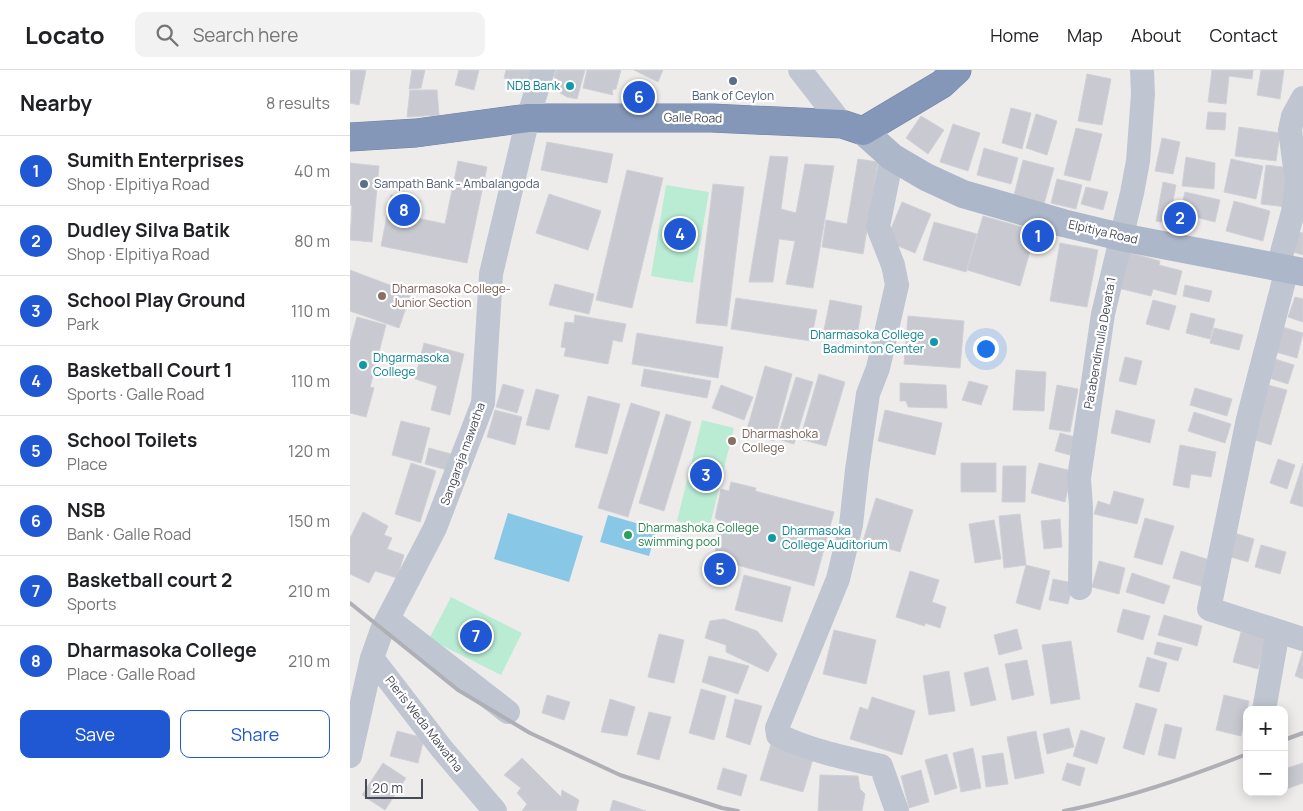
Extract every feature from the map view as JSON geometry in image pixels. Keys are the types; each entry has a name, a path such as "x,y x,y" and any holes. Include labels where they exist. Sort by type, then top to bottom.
{"highway":[{"path":"853,127 942,84 957,70"},
{"name":"Galle Road","path":"350,137 416,133 528,118 712,118 853,127"}],"main road":[{"name":"Elpitiya Road","path":"853,127 892,156 926,177 963,194 1063,223 1121,237 1289,269"}],"street":[{"name":"Sangaraja mawatha","path":"385,624 435,528 483,403 491,274 528,118 543,70"},
{"path":"800,70 853,127"},
{"name":"Patabendimulla Devata 1","path":"1080,588 1081,507 1079,478 1103,314 1138,161 1143,94 1142,70"},
{"path":"1303,98 1293,116 1290,130 1297,183 1289,269 1248,419 1209,609 1303,639"},
{"path":"892,156 878,227 893,265 897,285 878,368 868,394 851,525 838,579 777,728 778,735 791,741 829,754 881,766 897,811"},
{"path":"350,756 372,658 385,624 508,712"},
{"path":"1265,706 1278,631"},
{"name":"Pieris Weda Mawatha","path":"372,658 442,749 495,811"}],"green space":[{"path":"666,185 709,192 693,283 651,276"},
{"path":"702,420 734,428 709,529 677,521"},
{"path":"451,597 522,633 501,675 429,639"}],"water":[{"path":"508,513 583,536 569,582 494,559"},
{"name":"Dharmashoka College swimming pool","path":"608,515 657,529 649,556 600,542"}],"building":[{"path":"350,70 366,70 359,105 350,103"},
{"path":"412,70 425,70 421,88 409,89"},
{"path":"459,70 479,70 474,90 455,85"},
{"path":"506,70 534,70 530,85 504,78"},
{"name":"NDB Bank","path":"556,70 585,70 577,99 560,93 559,84 554,77"},
{"path":"587,70 621,70 616,89 612,90 613,95 583,88"},
{"path":"634,70 663,70 658,82"},
{"path":"1212,70 1253,70 1252,79 1229,76 1226,104 1208,102"},
{"path":"1261,70 1284,70 1280,99 1257,95"},
{"path":"1087,74 1111,79 1102,125 1078,121"},
{"path":"410,90 437,90 439,115 407,117"},
{"path":"1011,108 1031,113 1022,149 1002,143"},
{"path":"1208,112 1226,113 1225,130 1206,129"},
{"path":"1036,114 1057,121 1047,155 1026,148"},
{"path":"921,116 944,130 928,154 906,138"},
{"path":"953,124 980,133 968,171 940,162"},
{"path":"1239,127 1280,133 1276,161 1235,156"},
{"path":"1076,128 1102,134 1090,181 1064,175"},
{"path":"1162,138 1180,142 1173,174 1155,171"},
{"path":"547,142 613,154 607,183 541,170"},
{"path":"984,148 1018,158 1011,184 977,175"},
{"path":"770,156 788,157 781,209 796,213 805,164 834,166 813,288 786,284 795,241 779,239 773,282 749,282"},
{"path":"1186,157 1215,163 1214,189 1182,186"},
{"path":"858,159 878,162 863,254 822,247 826,220 847,224"},
{"path":"1231,159 1263,166 1256,199 1224,192"},
{"path":"1023,160 1054,168 1044,204 1014,195"},
{"path":"458,161 487,167 467,263 381,246 391,195 421,201 417,218 445,224"},
{"name":"Sampath Bank - Ambalangoda","path":"350,163 379,166 372,242 350,240 352,207 350,203"},
{"path":"1266,165 1291,168 1286,207 1261,204"},
{"path":"627,170 663,178 632,308 596,300"},
{"path":"1057,179 1082,185 1076,209 1051,203"},
{"path":"1163,182 1176,185 1169,223 1156,221"},
{"path":"713,184 744,187 727,326 696,323"},
{"path":"1086,187 1108,192 1103,210 1081,204"},
{"path":"1185,192 1220,200 1215,222 1180,213"},
{"path":"549,194 601,211 588,250 536,233"},
{"path":"1234,201 1270,211 1263,241 1226,231"},
{"path":"902,202 931,214 915,253 886,241"},
{"path":"983,216 1036,231 1020,286 967,270"},
{"path":"934,222 977,234 966,272 923,260"},
{"path":"1296,231 1303,233 1303,255 1290,251"},
{"path":"1060,243 1098,250 1087,307 1050,301"},
{"path":"1127,252 1160,261 1159,265 1182,271 1176,295 1153,289 1151,296 1118,288"},
{"path":"350,270 411,293 399,328 350,311"},
{"path":"555,284 594,294 589,314 549,305"},
{"path":"1185,285 1212,291 1209,302 1183,296"},
{"path":"1295,297 1303,299 1303,322 1288,317"},
{"path":"736,298 817,310 811,341 731,329"},
{"path":"830,300 862,306 857,336 824,330"},
{"path":"1153,300 1176,306 1169,330 1146,324"},
{"path":"1191,313 1215,319 1210,339 1186,333"},
{"path":"575,315 626,324 622,342 613,340 608,364 564,356 566,348 561,347 565,322 574,323"},
{"name":"Dharmasoka College Badminton Center","path":"908,316 964,321 960,368 904,364"},
{"name":"Dhgarmasoka College","path":"357,317 386,325 370,387 374,388 366,417 350,413 350,343"},
{"path":"1279,326 1303,333 1297,358 1272,351"},
{"path":"1214,328 1243,335 1239,350 1210,343"},
{"path":"637,333 723,347 718,378 632,364"},
{"path":"424,343 464,354 450,415 431,410 437,386 415,379"},
{"path":"1125,357 1142,361 1136,385 1119,381"},
{"path":"1272,358 1294,365 1288,384 1266,377"},
{"path":"765,366 792,374 774,441 746,433"},
{"path":"644,369 711,381 707,398 641,386"},
{"path":"1016,370 1046,372 1044,411 1013,410"},
{"path":"819,374 845,382 826,446 800,439"},
{"path":"796,377 813,382 794,444 777,439"},
{"path":"969,381 988,386 981,405 962,400"},
{"path":"900,383 946,385 947,408 908,407 906,401 900,401"},
{"path":"503,384 524,390 517,413 496,407"},
{"path":"1264,384 1287,390 1271,445 1249,438"},
{"path":"721,385 753,397 744,420 712,408"},
{"path":"1057,385 1078,389 1070,432 1049,429"},
{"path":"1195,388 1232,399 1227,416 1190,405"},
{"path":"536,389 559,395 549,430 526,425"},
{"path":"588,396 620,404 607,454 575,447"},
{"path":"631,403 660,412 628,517 598,508"},
{"path":"495,410 522,417 515,445 487,437"},
{"path":"885,410 942,423 935,455 878,441"},
{"path":"1116,410 1155,420 1150,443 1111,433"},
{"path":"1194,412 1231,424 1225,443 1188,431"},
{"path":"666,414 691,422 664,511 639,503"},
{"path":"401,421 430,428 421,463 392,455"},
{"path":"1060,433 1075,437 1070,455 1055,451"},
{"path":"1180,445 1216,452 1211,477 1191,474 1189,488 1173,485"},
{"path":"429,448 451,454 447,470 425,464"},
{"path":"1278,459 1295,465 1287,489 1270,483"},
{"path":"411,463 436,471 420,522 395,514"},
{"path":"961,463 996,463 996,492 961,492"},
{"path":"1039,463 1072,471 1065,502 1031,493"},
{"path":"1303,463 1303,507 1290,503"},
{"path":"1003,466 1026,466 1025,502 1002,502"},
{"name":"Dharmasoka College Auditorium","path":"731,482 756,488 755,491 834,512 814,586 733,564 733,561 715,554 720,521 715,518 721,489 729,491"},
{"path":"1114,491 1144,499 1137,524 1094,514 1098,501 1110,505"},
{"path":"876,498 913,510 900,552 863,541"},
{"path":"363,512 388,526 384,535 392,538 387,549 404,555 397,578 375,571 369,583 350,574 350,538"},
{"path":"1020,514 1026,565 1004,568 999,516"},
{"path":"1145,518 1174,526 1162,565 1134,557"},
{"path":"1060,519 1062,547 1044,549 1041,521"},
{"path":"994,520 1001,559 975,563 969,524"},
{"path":"1231,532 1254,539 1248,562 1224,555"},
{"path":"1261,545 1286,552 1280,574 1255,567"},
{"path":"1181,551 1216,562 1207,588 1173,578"},
{"path":"714,556 731,561 726,581 709,577"},
{"path":"1099,561 1125,568 1119,594 1092,587"},
{"path":"1026,565 1050,571 1040,610 1016,603"},
{"path":"910,571 939,580 932,602 946,607 940,628 925,623 925,626 896,617"},
{"path":"1132,573 1170,586 1164,604 1126,592"},
{"path":"744,575 791,587 782,622 735,610"},
{"path":"1053,579 1073,583 1068,604 1049,600"},
{"path":"1123,609 1150,616 1143,640 1117,632"},
{"path":"1164,615 1202,626 1197,646 1158,635"},
{"path":"724,619 757,631 777,654 768,672 726,652 726,645 705,638 710,621"},
{"path":"1017,629 1022,649 999,655 994,635"},
{"path":"834,630 876,640 866,684 823,674"},
{"path":"1241,632 1267,639 1258,669 1233,662"},
{"path":"659,634 684,640 674,683 648,677"},
{"path":"1071,641 1080,699 1051,704 1042,645"},
{"path":"1157,642 1182,648 1178,661 1154,654"},
{"path":"1303,650 1303,679 1295,676"},
{"path":"709,656 749,666 738,694 702,682"},
{"path":"1147,657 1167,663 1159,692 1139,687"},
{"path":"1027,660 1034,695 1012,700 1005,664"},
{"path":"988,667 996,700 971,706 964,673"},
{"path":"949,671 955,711 929,715 923,676"},
{"path":"701,689 726,696 714,740 689,733"},
{"path":"547,695 570,702 564,720 542,713"},
{"path":"1224,695 1249,701 1248,706 1243,706 1241,736 1216,730"},
{"path":"872,697 915,711 902,755 850,739 860,707 868,710"},
{"path":"610,699 635,707 627,736 601,732"},
{"path":"735,699 762,706 750,745 726,737"},
{"path":"1136,703 1157,709 1144,755 1123,748"},
{"path":"649,712 671,717 659,760 637,754"},
{"path":"1165,724 1182,728 1175,759 1158,755"},
{"path":"1069,728 1074,747 1047,754 1043,734"},
{"path":"1081,730 1105,738 1097,764 1073,756"},
{"path":"397,731 424,738 418,763 390,756"},
{"path":"1036,731 1044,773 1015,779 1007,737"},
{"path":"771,744 814,756 803,792 760,780"},
{"path":"973,748 981,788 961,792 953,753"},
{"path":"1003,753 1008,784 986,787 982,756"},
{"path":"947,754 957,788 935,795 925,760"},
{"path":"522,758 561,797 562,790 579,800 576,811 522,811 527,804 517,793 521,788 504,775"},
{"path":"383,763 406,778 385,810 362,795"},
{"path":"1067,763 1085,768 1080,786 1062,780"},
{"path":"1303,763 1303,783 1288,789 1288,768"},
{"path":"723,768 747,775 741,796 717,789"},
{"path":"921,770 929,802 909,808 901,776"},
{"path":"820,775 858,776 860,789 865,794 862,811 818,811"},
{"path":"613,800 646,811 610,811"}],"railway":[{"path":"350,603 458,690 530,733 620,775 722,808 738,811"},
{"path":"1288,739 1303,733"},
{"path":"1064,811 1157,787 1243,756"}],"place":[{"name":"Bank of Ceylon","path":"733,81"},
{"name":"NDB Bank","path":"570,86"},
{"name":"NSB","path":"639,97"},
{"name":"Sampath Bank - Ambalangoda","path":"364,184"},
{"name":"Dharmasoka College","path":"404,210"},
{"name":"Dudley Silva Batik","path":"1180,218"},
{"name":"Basketball Court 1","path":"680,234"},
{"name":"Sumith Enterprises","path":"1038,236"},
{"name":"Dharmasoka College- Junior Section","path":"382,296"},
{"name":"Dharmasoka College Badminton Center","path":"934,342"},
{"name":"Dhgarmasoka College","path":"363,365"},
{"name":"Dharmashoka College","path":"732,441"},
{"name":"School Play Ground","path":"706,475"},
{"name":"Dharmashoka College swimming pool","path":"628,535"},
{"name":"Dharmasoka College Auditorium","path":"772,538"},
{"name":"School Toilets","path":"720,569"},
{"name":"Basketball court 2","path":"476,636"}]}
